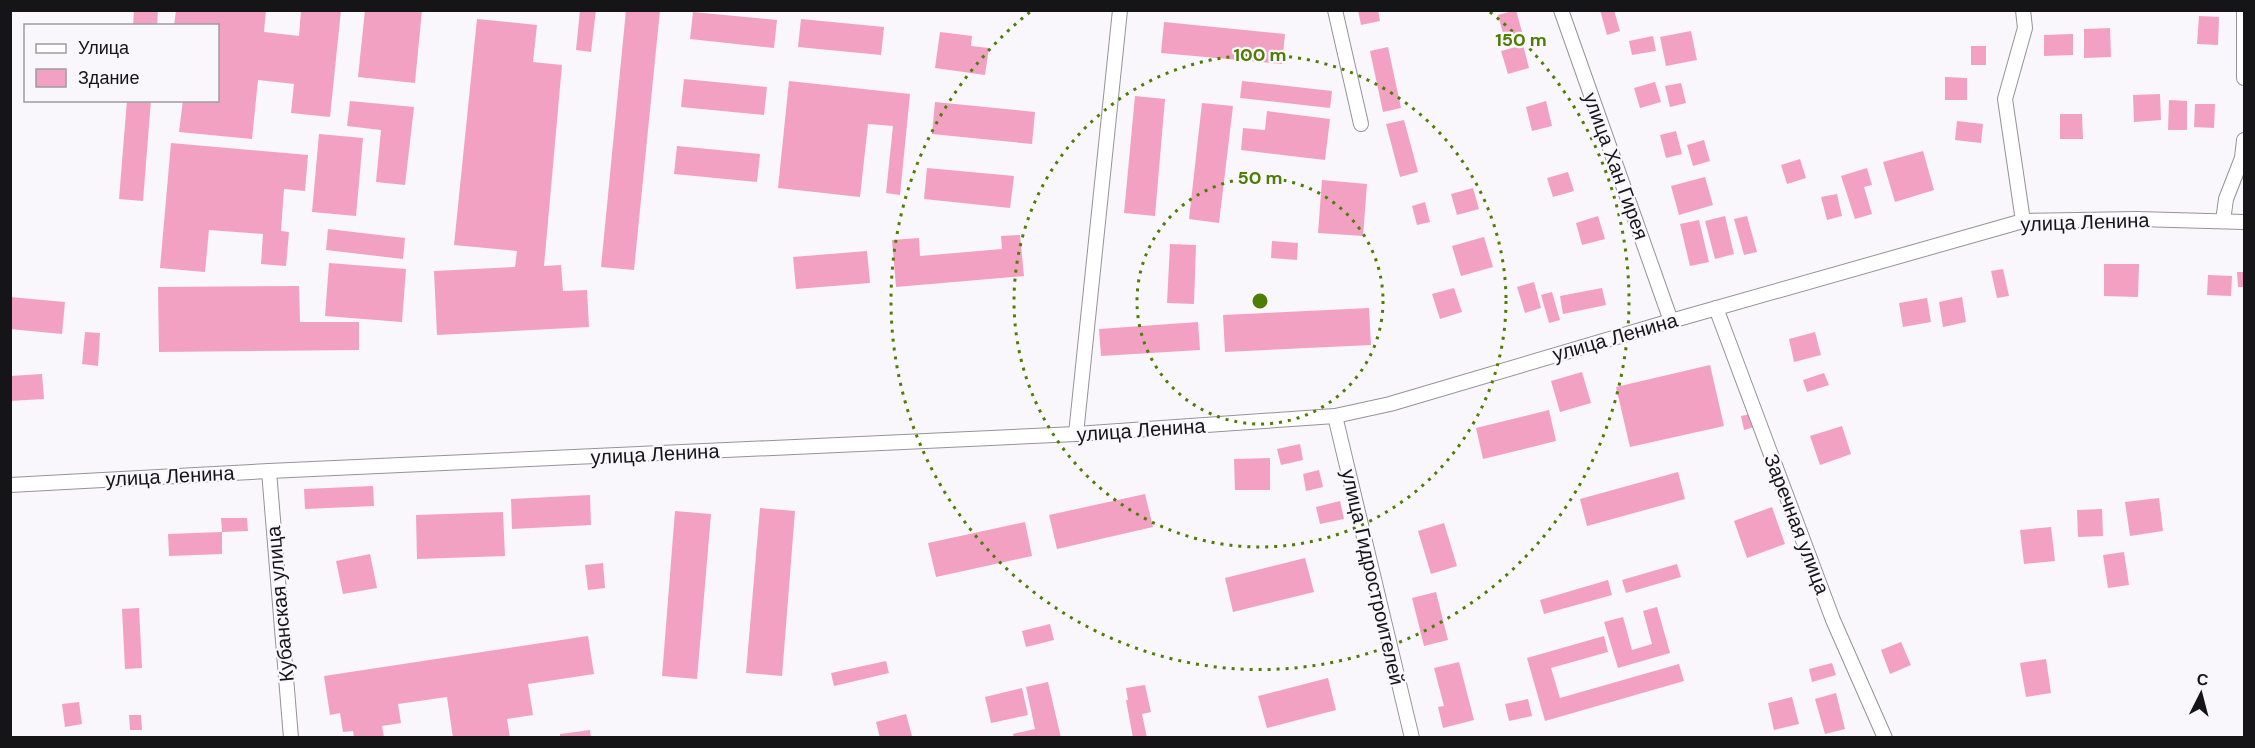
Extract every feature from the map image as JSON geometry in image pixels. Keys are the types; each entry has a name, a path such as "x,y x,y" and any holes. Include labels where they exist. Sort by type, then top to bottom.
{"street":[{"path":"1076,434 1120,10"},
{"path":"1335,10 1361,124"},
{"name":"улица Хан Гирея","path":"1561,10 1671,321"},
{"path":"2023,10 2025,28 2005,99 2023,221"},
{"path":"2244,10 2244,78"},
{"path":"2223,221 2226,199 2242,159 2244,140"},
{"name":"улица Ленина","path":"10,485 1076,434 1335,416 1390,404 2023,221 2137,219 2244,222"},
{"name":"Заречная улица","path":"1716,308 1833,620 1886,738"},
{"name":"улица Гидростроителей","path":"1335,416 1412,738"},
{"name":"Кубанская улица","path":"269,471 291,738"}],"building":[{"path":"134,10 158,10 157,24 133,24"},
{"path":"176,10 266,10 264,32 299,36 301,10 341,10 330,117 291,113 294,84 258,80 252,139 179,132 183,102 219,102 219,24 174,24"},
{"path":"365,10 422,10 415,83 358,77"},
{"path":"580,10 596,10 591,52 576,50"},
{"path":"626,10 660,10 634,270 601,267"},
{"path":"1358,10 1378,10 1380,21 1361,25"},
{"path":"1516,10 1522,32 1504,37 1498,15"},
{"path":"1600,10 1614,10 1620,31 1607,35"},
{"path":"693,12 777,20 774,48 690,39"},
{"path":"2199,16 2219,17 2218,45 2197,44"},
{"path":"477,19 537,25 533,62 562,65 544,266 561,265 563,291 587,290 589,327 437,335 434,271 515,267 517,251 454,245"},
{"path":"801,19 884,27 881,55 798,47"},
{"path":"1164,22 1285,34 1282,64 1161,53"},
{"path":"2110,28 2111,57 2084,58 2084,29"},
{"path":"1691,31 1697,60 1666,66 1660,37"},
{"path":"940,32 972,36 971,46 989,48 985,75 935,68"},
{"path":"2073,34 2073,55 2044,56 2044,35"},
{"path":"1653,36 1656,51 1632,55 1629,41"},
{"path":"1523,45 1529,68 1508,74 1501,51"},
{"path":"1971,46 1986,46 1986,65 1971,65"},
{"path":"1388,47 1401,108 1383,112 1370,51"},
{"path":"1945,77 1967,78 1967,100 1945,100"},
{"path":"684,79 767,87 764,115 681,107"},
{"path":"789,81 910,94 900,195 886,193 893,126 868,124 860,197 778,188"},
{"path":"1242,81 1332,91 1330,108 1240,98"},
{"path":"1655,82 1661,102 1640,108 1634,88"},
{"path":"1681,83 1686,103 1670,107 1665,86"},
{"path":"2160,94 2161,120 2134,122 2133,95"},
{"path":"1135,96 1165,99 1155,216 1124,213"},
{"path":"2169,100 2187,101 2187,130 2168,130"},
{"path":"350,101 414,107 405,185 376,182 381,130 347,126"},
{"path":"1546,101 1552,126 1532,131 1526,107"},
{"path":"127,102 151,102 143,201 119,199"},
{"path":"935,102 1035,112 1032,144 932,134"},
{"path":"1202,103 1233,106 1219,223 1189,219"},
{"path":"2195,104 2215,104 2214,128 2194,127"},
{"path":"1267,111 1330,119 1325,160 1241,150 1243,128 1265,130"},
{"path":"2060,114 2082,114 2083,139 2060,139"},
{"path":"1404,120 1418,172 1400,177 1386,124"},
{"path":"1957,121 1983,124 1981,143 1955,140"},
{"path":"1676,131 1682,154 1666,158 1660,135"},
{"path":"319,134 363,138 356,216 312,212"},
{"path":"1704,140 1710,161 1693,166 1687,145"},
{"path":"171,143 308,155 305,191 284,189 281,231 289,232 286,266 261,264 263,234 209,230 205,272 160,268"},
{"path":"677,146 760,154 757,182 674,174"},
{"path":"1923,151 1934,190 1895,202 1883,162"},
{"path":"1800,159 1806,178 1787,184 1781,165"},
{"path":"927,168 1014,176 1010,208 924,199"},
{"path":"1867,168 1872,185 1864,187 1872,214 1855,219 1841,176"},
{"path":"1568,172 1574,191 1553,197 1547,178"},
{"path":"1705,177 1713,205 1679,215 1671,186"},
{"path":"1322,180 1367,184 1363,236 1318,233"},
{"path":"1473,188 1479,209 1457,215 1451,194"},
{"path":"1837,194 1842,216 1827,220 1821,197"},
{"path":"1425,202 1430,222 1417,225 1412,206"},
{"path":"1598,216 1605,239 1582,245 1576,223"},
{"path":"1725,216 1734,254 1715,259 1705,221"},
{"path":"1747,216 1757,252 1744,255 1734,219"},
{"path":"1699,220 1709,262 1690,266 1680,224"},
{"path":"328,229 405,238 403,259 326,250"},
{"path":"1020,235 1024,276 896,287 892,240 919,238 920,256 1002,249 1001,236"},
{"path":"1484,237 1493,267 1461,276 1452,246"},
{"path":"1272,241 1298,243 1297,260 1271,258"},
{"path":"1170,244 1196,245 1194,304 1167,303"},
{"path":"867,251 870,283 796,289 793,257"},
{"path":"329,263 406,269 402,322 325,316"},
{"path":"2104,264 2139,264 2138,297 2104,296"},
{"path":"2003,269 2009,296 1997,298 1991,271"},
{"path":"2237,272 2244,272 2244,287 2238,287"},
{"path":"2208,275 2232,276 2231,296 2207,295"},
{"path":"1534,282 1541,308 1525,313 1517,287"},
{"path":"299,286 300,322 359,322 359,350 159,352 158,287"},
{"path":"1454,288 1462,312 1440,319 1432,294"},
{"path":"1602,288 1606,305 1563,314 1560,296"},
{"path":"1552,292 1560,320 1549,323 1541,295"},
{"path":"10,297 65,302 62,334 10,329"},
{"path":"1962,297 1966,322 1943,327 1939,302"},
{"path":"1927,298 1931,322 1903,327 1899,303"},
{"path":"1369,308 1371,345 1225,352 1223,315"},
{"path":"1198,322 1200,350 1101,356 1099,329"},
{"path":"85,332 100,333 98,366 82,364"},
{"path":"1815,332 1821,355 1794,362 1789,339"},
{"path":"1710,365 1724,426 1630,447 1616,387"},
{"path":"1582,372 1591,403 1560,412 1551,381"},
{"path":"1824,373 1829,385 1807,392 1803,380"},
{"path":"42,374 44,399 10,401 10,376"},
{"path":"1549,410 1556,441 1483,459 1476,428"},
{"path":"1751,414 1754,427 1744,430 1741,416"},
{"path":"1842,426 1851,454 1820,465 1810,436"},
{"path":"1300,444 1303,460 1281,465 1277,449"},
{"path":"1270,458 1270,490 1235,490 1234,459"},
{"path":"1319,470 1323,487 1306,491 1303,474"},
{"path":"1678,472 1685,499 1587,526 1580,499"},
{"path":"373,486 374,506 305,509 304,489"},
{"path":"1145,494 1153,527 1057,549 1049,515"},
{"path":"590,495 591,525 512,529 511,499"},
{"path":"2159,498 2163,531 2130,536 2125,502"},
{"path":"1340,501 1344,519 1320,524 1316,507"},
{"path":"1772,507 1785,544 1747,558 1734,521"},
{"path":"760,508 795,511 782,676 746,673"},
{"path":"2102,509 2103,536 2078,537 2077,510"},
{"path":"675,511 711,514 697,679 662,676"},
{"path":"503,512 505,556 417,559 416,515"},
{"path":"221,518 247,518 248,531 222,532"},
{"path":"1025,522 1032,556 936,577 928,543"},
{"path":"1444,523 1457,566 1431,574 1418,531"},
{"path":"2051,527 2055,561 2024,564 2020,530"},
{"path":"222,532 222,554 169,556 168,534"},
{"path":"2124,552 2129,585 2108,588 2103,555"},
{"path":"370,554 377,588 343,594 336,561"},
{"path":"1305,558 1314,592 1233,612 1225,578"},
{"path":"603,563 605,588 588,590 585,565"},
{"path":"1677,564 1681,577 1626,593 1622,580"},
{"path":"1608,580 1612,595 1544,614 1540,600"},
{"path":"1436,592 1448,640 1424,646 1412,598"},
{"path":"1657,607 1670,653 1618,668 1604,622 1623,617 1632,650 1652,644 1643,611"},
{"path":"139,608 142,668 125,669 122,609"},
{"path":"1050,624 1054,640 1026,647 1022,631"},
{"path":"588,636 594,674 528,684 533,715 507,719 510,738 453,738 447,697 398,704 401,723 382,726 384,738 354,738 353,731 343,732 340,713 330,715 324,676"},
{"path":"1604,636 1608,652 1551,668 1560,698 1679,664 1684,681 1545,721 1527,658"},
{"path":"1901,642 1911,665 1890,674 1881,650"},
{"path":"2046,659 2051,693 2026,697 2020,663"},
{"path":"886,661 889,673 834,686 831,673"},
{"path":"1459,662 1474,720 1443,728 1438,707 1444,706 1434,668"},
{"path":"1832,663 1836,675 1812,682 1809,669"},
{"path":"1328,678 1336,710 1267,728 1258,696"},
{"path":"1048,682 1061,738 1014,738 1013,734 1035,729 1026,687"},
{"path":"1145,685 1151,712 1142,714 1147,738 1133,738 1126,688"},
{"path":"1022,688 1028,715 991,723 985,697"},
{"path":"1836,693 1845,729 1825,734 1815,699"},
{"path":"1792,697 1799,724 1774,730 1768,703"},
{"path":"1528,699 1532,716 1509,721 1505,704"},
{"path":"79,702 82,724 65,727 62,704"},
{"path":"906,714 912,736 880,738 876,722"},
{"path":"129,715 141,715 142,730 130,730"},
{"path":"590,730 591,738 560,738 560,734"}]}
